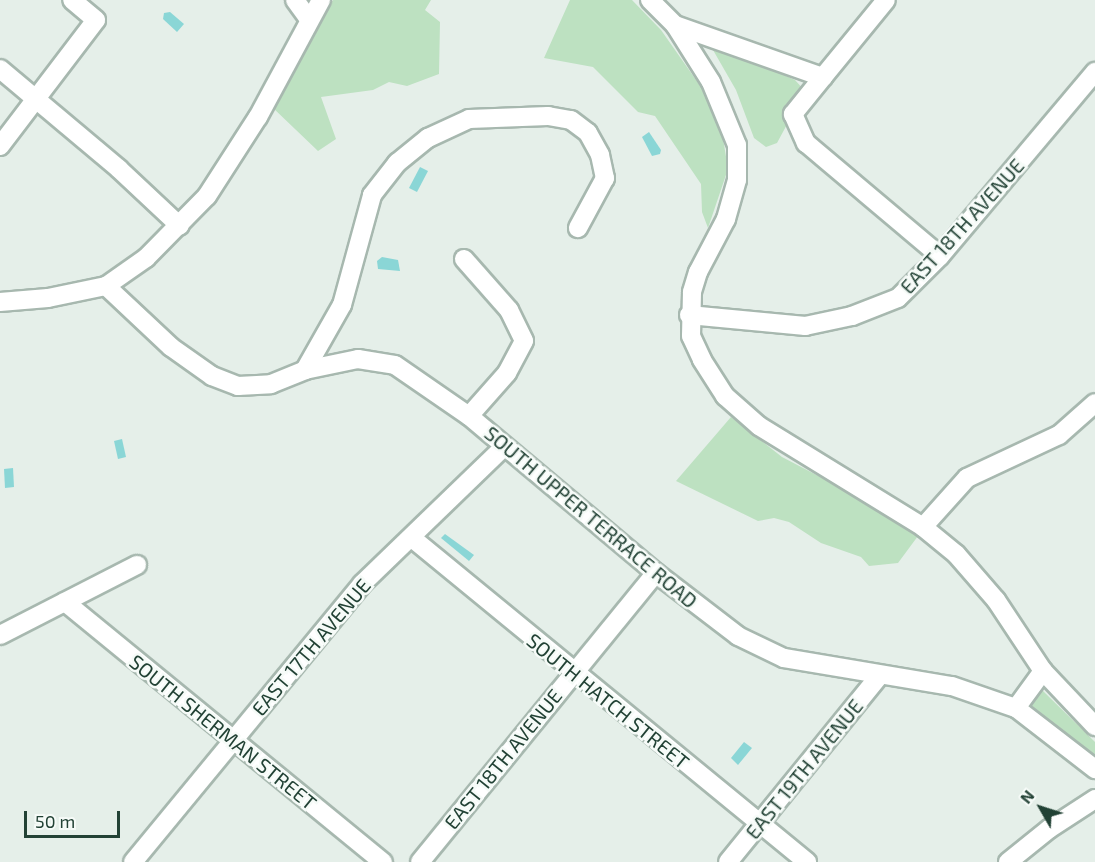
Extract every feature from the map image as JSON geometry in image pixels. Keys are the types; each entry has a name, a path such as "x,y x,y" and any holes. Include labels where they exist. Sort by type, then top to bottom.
{"street":[{"path":"0,146 96,20 72,0"},
{"path":"295,0 309,19"},
{"path":"0,302 48,298 106,286 146,258 207,196 258,117 321,0"},
{"path":"650,0 675,25 711,82 737,145 737,180 726,219 698,272 689,315 691,336 702,360 725,396 794,450 923,527 978,576 1042,671 1095,726"},
{"path":"886,0 793,114 806,143 940,256"},
{"path":"675,25 823,76"},
{"path":"0,69 180,226"},
{"name":"EAST 18TH AVENUE","path":"689,315 806,326 852,316 898,298 940,256 1095,72"},
{"path":"305,370 342,305 372,195 397,163 428,138 469,119 548,116 571,120 588,133 600,155 605,178 578,228"},
{"path":"464,259 509,309 524,340 507,373 469,416"},
{"name":"SOUTH UPPER TERRACE ROAD","path":"106,286 171,347 212,376 238,386 271,384 305,370 358,359 395,365 469,416 656,573 738,636 784,658 879,676 952,686 1016,708 1095,769"},
{"path":"923,527 967,478 1059,435 1095,403"},
{"name":"EAST 17TH AVENUE","path":"133,862 362,584 504,447"},
{"name":"SOUTH HATCH STREET","path":"412,538 573,674 807,862"},
{"path":"0,635 137,565"},
{"name":"EAST 18TH AVENUE","path":"420,862 656,573"},
{"name":"SOUTH SHERMAN STREET","path":"65,602 383,862"},
{"path":"1016,708 1042,671"},
{"name":"EAST 19TH AVENUE","path":"728,862 879,676"},
{"path":"1008,862 1049,829 1095,799"}],"green space":[{"path":"333,0 431,0 425,10 440,22 439,74 407,86 389,82 373,90 321,97 336,139 318,151 272,107"},
{"path":"570,0 632,0 661,30 701,87 722,132 728,169 708,228 702,212 701,184 655,116 638,112 593,67 544,58"},
{"path":"721,46 795,80 805,91 777,143 766,147 754,138 736,90 713,50"},
{"path":"731,417 782,457 853,494 918,536 898,563 869,566 861,557 821,543 789,522 774,518 758,521 676,481"},
{"path":"1041,689 1095,742 1095,763 1027,705"}],"water":[{"path":"170,12 184,24 177,32 163,19 164,13"},
{"path":"649,132 661,150 660,154 652,156 642,137"},
{"path":"420,167 428,171 417,192 409,188"},
{"path":"382,257 398,260 400,271 378,269 377,261"},
{"path":"122,439 126,457 118,459 114,441"},
{"path":"13,468 14,487 5,488 4,469"},
{"path":"445,534 474,555 469,561 441,538"},
{"path":"744,742 752,748 738,765 731,758"}]}
